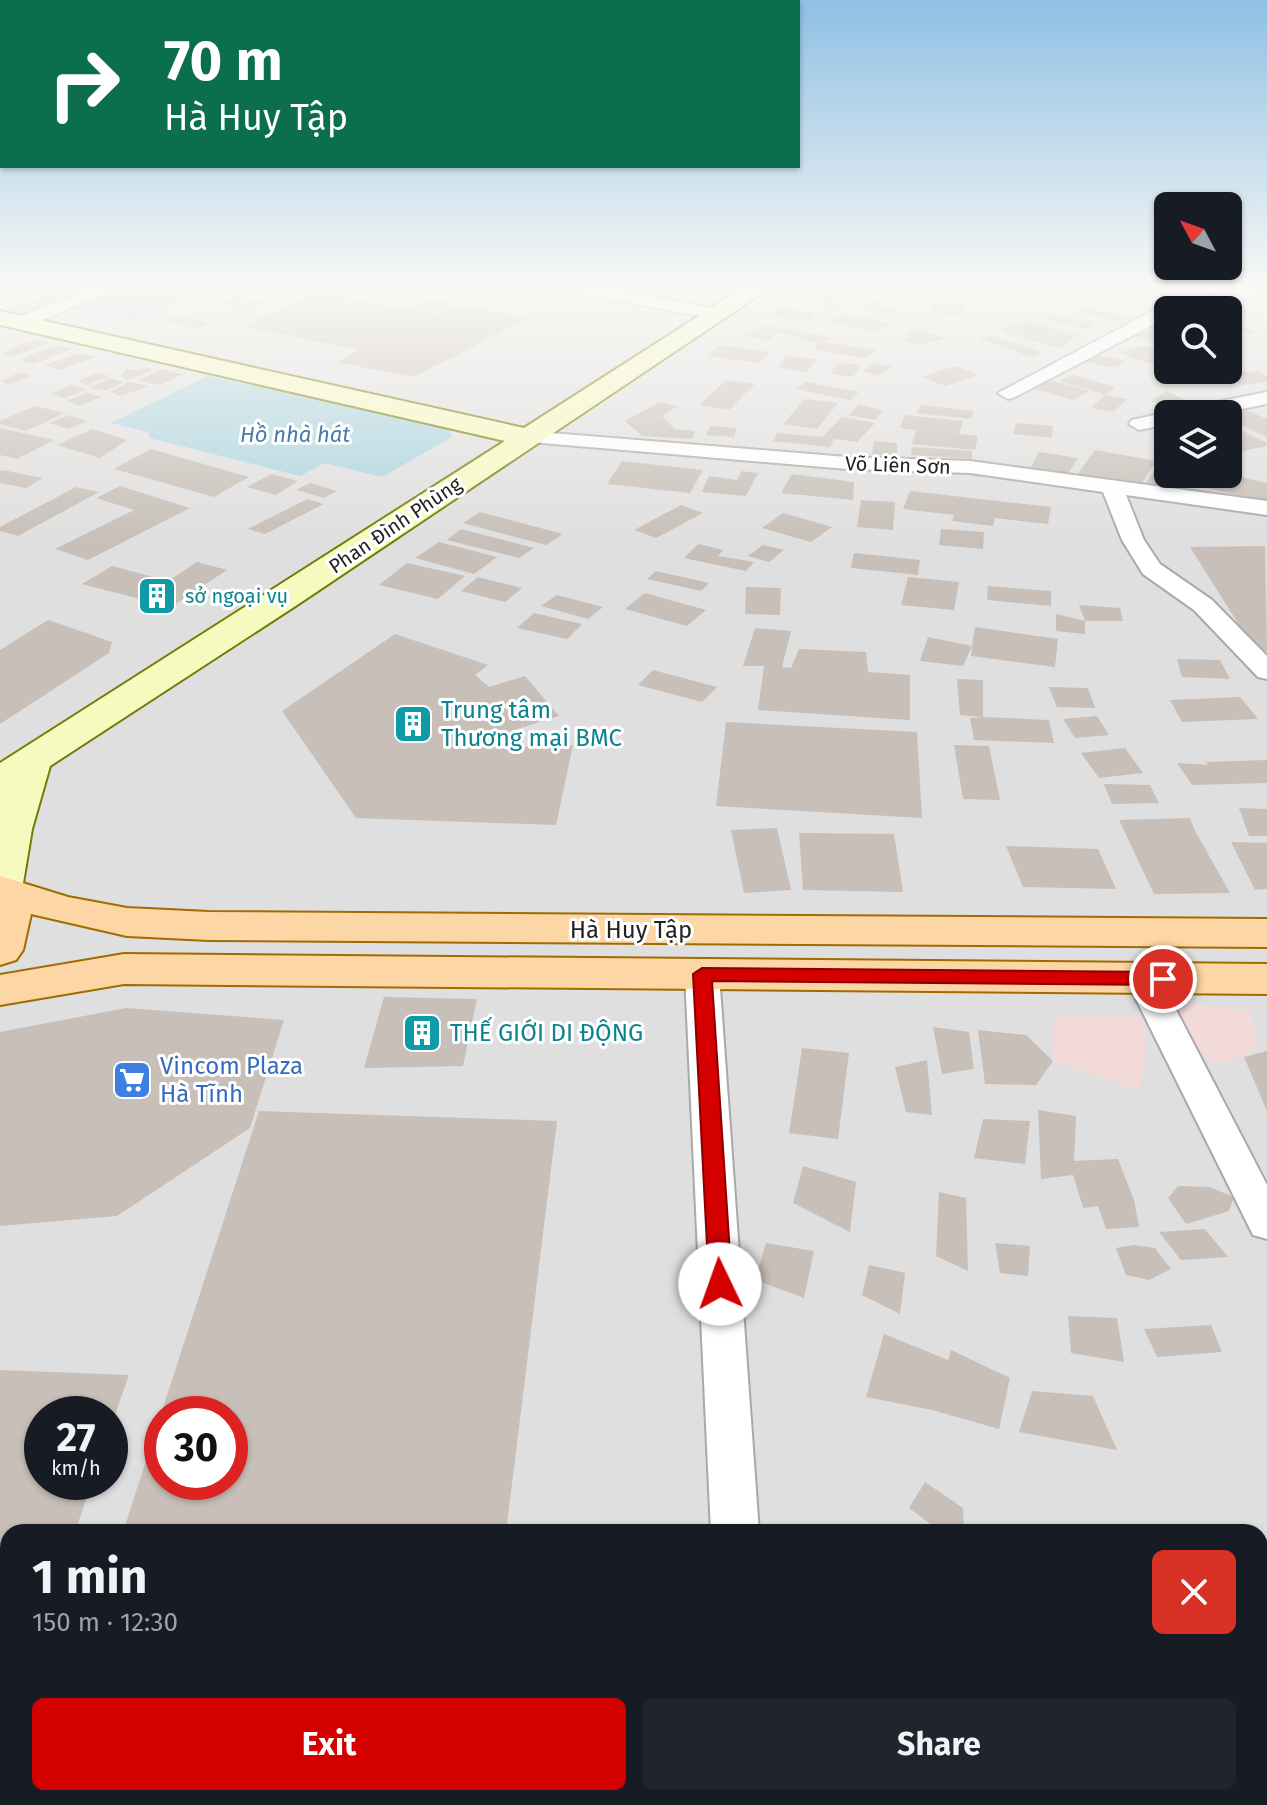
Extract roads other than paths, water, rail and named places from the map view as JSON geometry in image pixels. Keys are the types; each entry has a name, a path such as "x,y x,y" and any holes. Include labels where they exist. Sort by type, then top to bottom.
{"main road":[{"path":"245,373 526,437"},
{"name":"Phan Đình Phùng","path":"0,889 11,829 16,770 194,658 626,373"},
{"path":"0,889 10,918 0,950"},
{"name":"Hà Huy Tập","path":"0,889 60,909 127,922 209,926 1267,933"},
{"name":"Hà Huy Tập","path":"0,990 124,969 1267,979"}],"street":[{"path":"1008,393 1047,373"},
{"path":"1242,403 1267,398"},
{"path":"1139,424 1154,421"},
{"name":"Võ Liên Sơn","path":"526,437 847,463 970,467 1267,508"},
{"path":"1111,485 1133,540 1151,569 1203,605 1265,667"},
{"path":"702,974 735,1524"},
{"path":"1143,979 1267,1224"}],"water":[{"name":"Hồ nhà hát","path":"208,376 449,428 452,437 382,477 324,463 300,476 150,438 147,432 111,423"}],"place":[{"name":"sở ngoại vụ","path":"157,596"},
{"name":"Trung tâm Thương mại BMC","path":"413,724"},
{"name":"THẾ GIỚI DI ĐỘNG","path":"422,1033"},
{"name":"Vincom Plaza Hà Tĩnh","path":"132,1080"}]}
